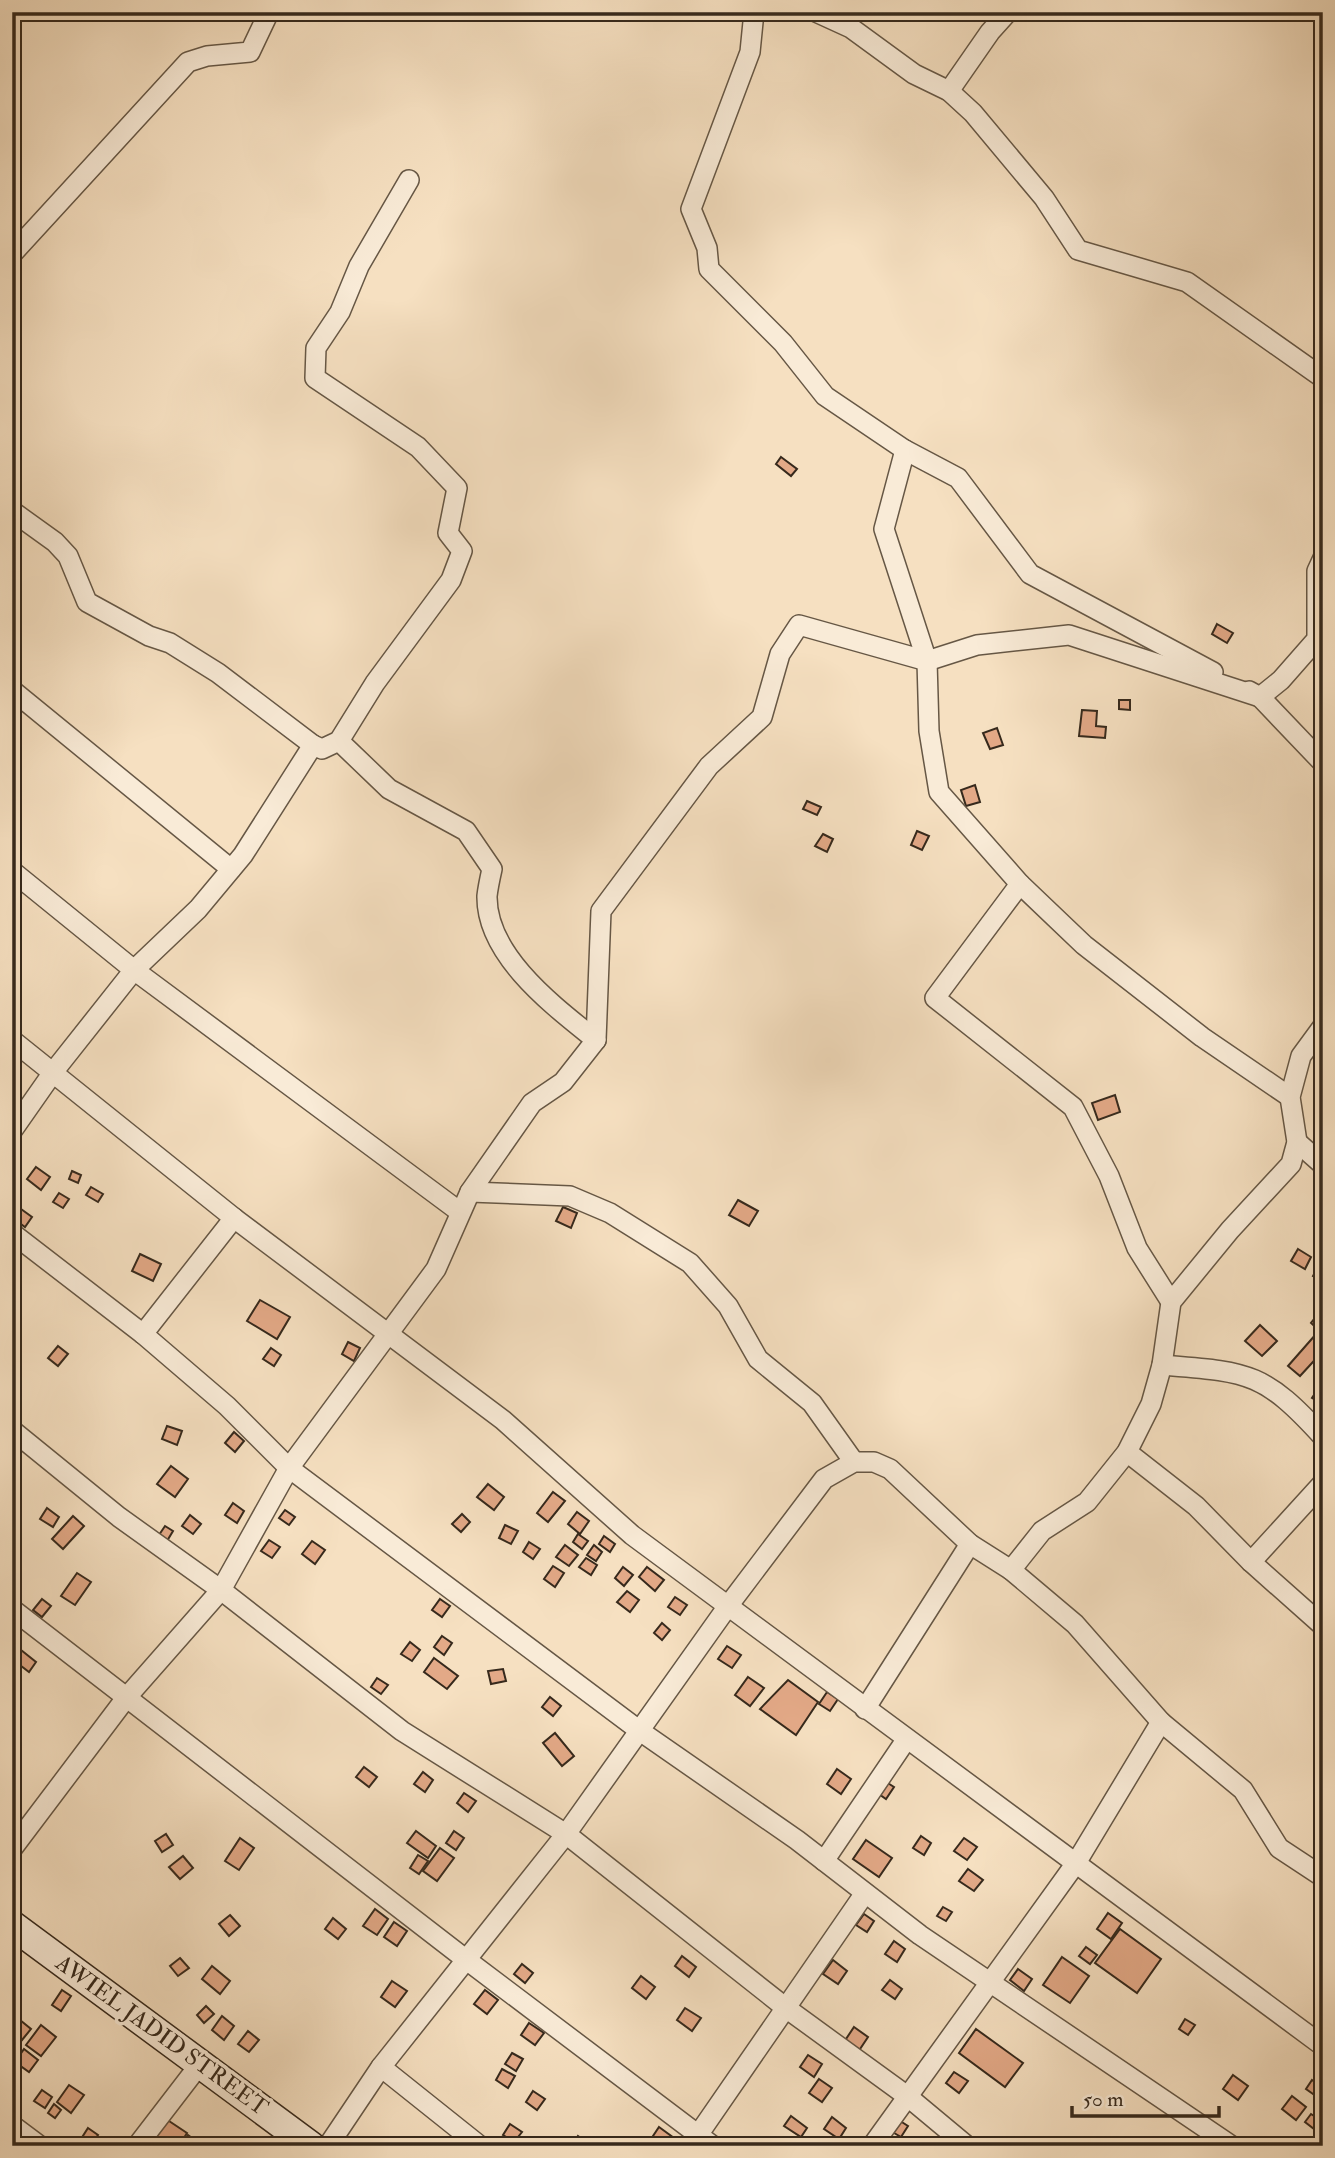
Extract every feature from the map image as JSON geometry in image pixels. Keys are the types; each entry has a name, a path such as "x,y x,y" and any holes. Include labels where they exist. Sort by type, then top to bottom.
{"street":[{"path":"12,254 188,62 207,56 250,52 269,12"},
{"path":"754,12 750,52 691,209 707,248 709,269 783,343 825,396 905,450 958,478 1030,574 1260,698 1323,763"},
{"path":"816,12 851,28 914,74 949,91 974,113 1044,198 1078,250 1188,282 1323,378"},
{"path":"949,91 990,32 1008,12"},
{"path":"12,511 55,542 68,556 87,602 149,636 170,643 218,673 313,745 321,749 339,741 375,683 451,580 462,551 448,533 457,488 418,447 315,378 316,348 340,312 359,266 409,180"},
{"path":"905,450 884,529 927,660 929,731 939,792 1020,884 1084,945 1202,1037 1290,1097"},
{"path":"1260,698 1281,680 1317,639 1317,571 1323,558"},
{"path":"12,1849 126,1698 221,1590 289,1468 436,1269 470,1192 531,1103 563,1082 596,1040 601,911 709,766 762,717 779,654 799,625 927,660 976,645 1069,635 1260,698"},
{"path":"12,690 231,869"},
{"path":"339,741 389,789 466,831 492,869 487,898 496,935 534,990 596,1040"},
{"path":"12,1131 54,1071 134,970 198,909 261,831 313,745"},
{"path":"12,871 134,970 460,1212"},
{"path":"1020,884 934,998 1073,1107 1109,1176 1137,1248 1171,1302"},
{"path":"1012,1570 1042,1531 1087,1502 1128,1452 1151,1404 1162,1365 1171,1302 1230,1230 1285,1173 1297,1142 1290,1097 1301,1055 1323,1026"},
{"path":"12,1040 234,1218 503,1420 632,1535 1323,2046"},
{"path":"1297,1142 1323,1165"},
{"path":"470,1192 570,1196 610,1213 690,1263 728,1306 758,1359 812,1403 854,1462"},
{"path":"143,1334 234,1218"},
{"path":"12,1233 143,1334 227,1406 289,1468 640,1731 824,1861 920,1935 1232,2146"},
{"path":"1162,1365 1234,1371 1254,1377 1289,1400 1323,1437"},
{"path":"12,1430 119,1517 221,1590 402,1731 565,1834 786,2008 907,2096 967,2146"},
{"path":"1128,1452 1196,1506 1251,1562 1323,1626"},
{"path":"328,2146 381,2067 464,1958 565,1834 728,1606 824,1479 854,1462 874,1462 890,1469 970,1544 1012,1570 1075,1624 1161,1722 1242,1790 1279,1849 1323,1877"},
{"path":"1251,1562 1323,1483"},
{"path":"865,1709 970,1544"},
{"path":"12,1609 464,1958 705,2140 786,2008 865,1893"},
{"path":"872,2146 989,1980 1076,1863 1161,1722"},
{"path":"824,1861 906,1740"},
{"name":"AWIEL JADID STREET","path":"12,1925 311,2146"},
{"path":"137,2146 200,2064"},
{"path":"381,2067 480,2146"},
{"path":"12,2125 40,2146"}],"building":[{"path":"781,457 797,469 791,476 776,464"},
{"path":"1217,624 1233,633 1227,643 1212,634"},
{"path":"1119,700 1130,700 1130,710 1119,709"},
{"path":"1082,710 1097,711 1096,726 1106,727 1105,738 1079,736"},
{"path":"997,728 1003,745 990,749 983,733"},
{"path":"975,785 980,802 966,806 961,790"},
{"path":"807,801 821,807 817,815 803,809"},
{"path":"917,831 929,836 922,850 911,845"},
{"path":"823,834 833,839 827,852 815,846"},
{"path":"1115,1095 1120,1112 1098,1120 1092,1103"},
{"path":"36,1167 50,1177 41,1190 27,1179"},
{"path":"72,1171 81,1175 78,1183 69,1179"},
{"path":"91,1187 103,1194 98,1202 86,1195"},
{"path":"59,1193 69,1199 63,1208 53,1202"},
{"path":"738,1200 758,1211 749,1226 729,1215"},
{"path":"563,1207 577,1213 571,1228 556,1221"},
{"path":"21,1209 32,1217 25,1227 14,1219"},
{"path":"1298,1249 1311,1257 1305,1269 1291,1261"},
{"path":"140,1254 161,1264 153,1281 132,1271"},
{"path":"1321,1261 1323,1262 1323,1281 1313,1276"},
{"path":"260,1300 290,1317 277,1339 247,1321"},
{"path":"1319,1313 1323,1316 1323,1334 1311,1323"},
{"path":"1260,1325 1277,1341 1262,1356 1245,1341"},
{"path":"1317,1333 1323,1338 1323,1351 1300,1376 1288,1366"},
{"path":"348,1342 360,1348 354,1361 342,1354"},
{"path":"58,1346 68,1354 58,1366 48,1358"},
{"path":"271,1348 281,1355 274,1366 263,1359"},
{"path":"1318,1389 1323,1392 1321,1403 1312,1398"},
{"path":"167,1426 182,1431 177,1445 162,1439"},
{"path":"234,1432 244,1441 235,1452 225,1443"},
{"path":"171,1466 188,1479 175,1497 157,1484"},
{"path":"488,1484 504,1497 494,1510 477,1497"},
{"path":"553,1492 565,1501 548,1522 537,1513"},
{"path":"233,1503 244,1511 237,1523 225,1515"},
{"path":"47,1508 59,1517 53,1527 40,1519"},
{"path":"285,1510 295,1517 289,1525 279,1518"},
{"path":"577,1512 589,1521 580,1534 568,1524"},
{"path":"462,1514 470,1522 461,1532 452,1524"},
{"path":"190,1515 201,1524 193,1534 182,1526"},
{"path":"73,1516 84,1526 63,1549 52,1539"},
{"path":"505,1525 518,1531 511,1544 499,1538"},
{"path":"165,1526 173,1531 167,1541 159,1535"},
{"path":"578,1534 588,1541 582,1549 573,1542"},
{"path":"604,1536 615,1544 610,1552 599,1544"},
{"path":"269,1540 280,1547 272,1558 261,1551"},
{"path":"312,1541 325,1550 315,1564 302,1554"},
{"path":"529,1542 540,1549 533,1559 523,1552"},
{"path":"565,1545 578,1555 569,1566 556,1557"},
{"path":"594,1545 602,1552 596,1561 587,1555"},
{"path":"586,1558 597,1565 591,1575 579,1567"},
{"path":"553,1566 564,1573 555,1587 544,1579"},
{"path":"623,1567 633,1575 624,1586 615,1578"},
{"path":"647,1567 664,1580 655,1591 639,1577"},
{"path":"77,1573 91,1582 75,1605 61,1596"},
{"path":"627,1591 639,1600 630,1612 617,1602"},
{"path":"675,1597 687,1605 680,1615 668,1607"},
{"path":"42,1599 51,1606 42,1617 33,1610"},
{"path":"440,1599 450,1606 442,1617 432,1610"},
{"path":"662,1623 670,1630 662,1640 654,1633"},
{"path":"442,1636 452,1643 444,1655 434,1647"},
{"path":"410,1642 420,1650 412,1661 401,1654"},
{"path":"16,1646 36,1662 29,1672 12,1659"},
{"path":"727,1646 741,1655 732,1668 718,1659"},
{"path":"434,1658 458,1676 447,1689 424,1672"},
{"path":"503,1669 506,1681 491,1684 488,1671"},
{"path":"748,1677 764,1688 750,1706 735,1695"},
{"path":"377,1678 388,1685 381,1694 371,1687"},
{"path":"788,1680 818,1702 796,1735 760,1709"},
{"path":"827,1692 838,1699 830,1711 819,1704"},
{"path":"550,1697 561,1706 553,1716 542,1707"},
{"path":"555,1733 574,1756 562,1766 543,1743"},
{"path":"364,1767 377,1777 369,1787 356,1777"},
{"path":"837,1769 851,1779 841,1794 827,1784"},
{"path":"423,1772 433,1780 425,1792 414,1784"},
{"path":"883,1780 894,1787 886,1799 876,1792"},
{"path":"464,1793 476,1801 468,1812 457,1803"},
{"path":"416,1831 436,1846 428,1858 407,1843"},
{"path":"454,1831 464,1838 456,1850 446,1843"},
{"path":"166,1834 173,1845 162,1852 155,1841"},
{"path":"921,1836 931,1843 924,1855 913,1848"},
{"path":"240,1838 254,1848 239,1870 225,1861"},
{"path":"964,1838 977,1847 967,1860 954,1851"},
{"path":"866,1840 892,1858 879,1877 853,1859"},
{"path":"440,1848 454,1858 437,1881 423,1871"},
{"path":"418,1855 428,1861 419,1874 410,1868"},
{"path":"183,1856 193,1868 180,1879 169,1867"},
{"path":"968,1869 983,1880 974,1891 959,1881"},
{"path":"943,1907 952,1912 946,1921 937,1916"},
{"path":"375,1909 388,1919 377,1935 363,1926"},
{"path":"1108,1913 1122,1923 1111,1939 1097,1929"},
{"path":"864,1914 874,1921 867,1932 856,1925"},
{"path":"230,1915 240,1926 229,1936 219,1924"},
{"path":"333,1918 346,1929 338,1939 325,1929"},
{"path":"394,1922 407,1931 397,1946 384,1937"},
{"path":"1120,1929 1161,1959 1137,1993 1095,1963"},
{"path":"894,1941 905,1949 897,1962 885,1954"},
{"path":"1086,1947 1097,1955 1090,1964 1079,1956"},
{"path":"682,1956 696,1967 689,1977 675,1966"},
{"path":"1062,1957 1089,1976 1070,2003 1043,1985"},
{"path":"180,1958 189,1968 178,1976 170,1966"},
{"path":"833,1960 847,1971 838,1984 823,1974"},
{"path":"522,1964 533,1973 525,1983 514,1974"},
{"path":"212,1966 230,1981 220,1994 202,1979"},
{"path":"1018,1969 1032,1979 1024,1991 1010,1980"},
{"path":"641,1976 655,1987 646,1999 632,1988"},
{"path":"890,1980 902,1989 895,1999 882,1990"},
{"path":"392,1981 407,1991 395,2007 381,1997"},
{"path":"62,1990 71,1996 61,2011 52,2005"},
{"path":"485,1990 498,2000 487,2014 474,2004"},
{"path":"206,2006 214,2014 204,2023 197,2015"},
{"path":"685,2008 701,2018 692,2031 677,2020"},
{"path":"222,2016 234,2026 224,2040 212,2030"},
{"path":"1185,2019 1195,2025 1188,2035 1179,2029"},
{"path":"20,2020 31,2029 22,2040 12,2032"},
{"path":"529,2023 544,2033 535,2045 521,2035"},
{"path":"41,2025 56,2037 41,2056 26,2045"},
{"path":"854,2027 868,2037 858,2052 844,2042"},
{"path":"976,2029 1023,2063 1005,2087 959,2053"},
{"path":"248,2031 259,2040 249,2052 238,2044"},
{"path":"24,2049 38,2060 29,2072 15,2062"},
{"path":"512,2053 523,2059 516,2071 505,2064"},
{"path":"808,2055 822,2064 814,2077 800,2067"},
{"path":"502,2069 515,2076 508,2088 496,2080"},
{"path":"954,2072 968,2081 959,2093 946,2083"},
{"path":"1233,2075 1248,2086 1238,2100 1223,2089"},
{"path":"819,2079 832,2088 822,2102 809,2093"},
{"path":"1312,2080 1323,2088 1323,2101 1306,2089"},
{"path":"69,2085 84,2095 71,2113 57,2102"},
{"path":"42,2090 52,2097 45,2108 34,2101"},
{"path":"533,2091 545,2099 537,2110 526,2102"},
{"path":"1292,2096 1306,2107 1296,2120 1282,2109"},
{"path":"54,2104 61,2110 55,2118 48,2113"},
{"path":"1311,2114 1320,2120 1314,2129 1305,2122"},
{"path":"791,2116 807,2128 801,2137 784,2126"},
{"path":"832,2117 846,2128 839,2139 824,2129"},
{"path":"166,2119 187,2133 179,2146 160,2146 151,2140"},
{"path":"897,2119 908,2126 901,2137 889,2130"},
{"path":"1323,2123 1323,2137 1316,2132"},
{"path":"510,2124 522,2132 514,2142 503,2135"},
{"path":"659,2127 674,2138 668,2146 654,2146 649,2142"},
{"path":"88,2128 98,2135 91,2145 81,2139"},
{"path":"188,2135 203,2146 188,2146 183,2142"},
{"path":"578,2136 592,2145 592,2146 572,2146"},
{"path":"523,2138 534,2145 534,2146 518,2146"}]}
